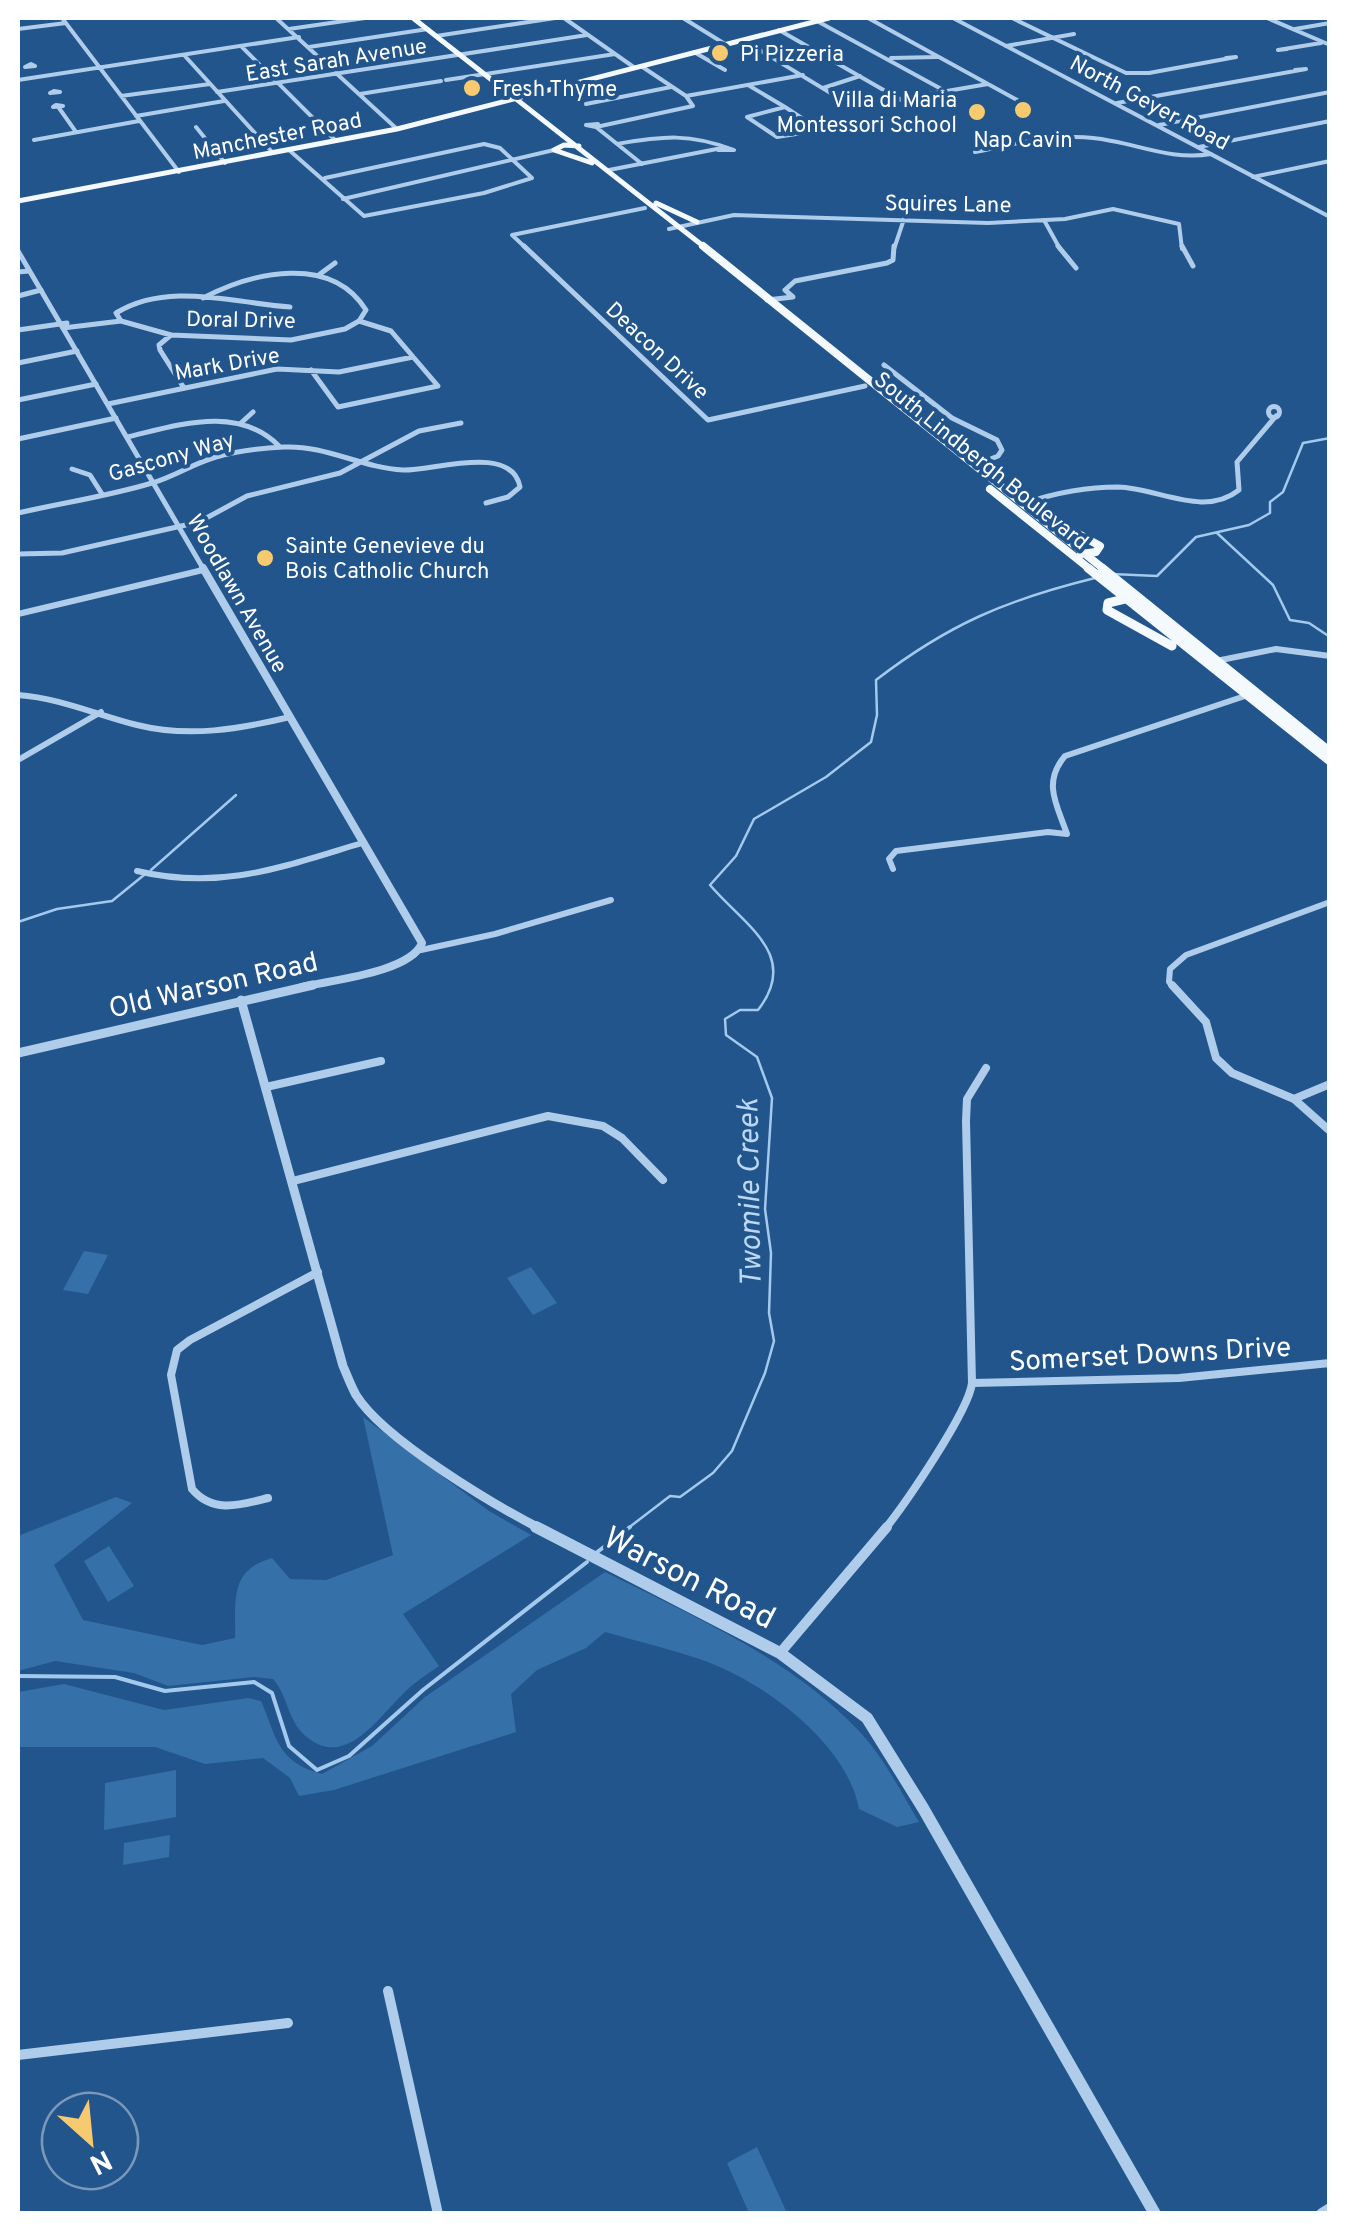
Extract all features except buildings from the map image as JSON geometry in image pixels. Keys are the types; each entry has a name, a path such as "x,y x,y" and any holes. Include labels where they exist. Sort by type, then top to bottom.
{"main road":[{"path":"413,18 609,170 620,183"},
{"name":"Manchester Road","path":"18,203 397,129 829,18"},
{"path":"485,75 492,87 513,99"},
{"path":"470,108 484,96"},
{"name":"Manchester Road","path":"450,115 513,99"},
{"path":"555,151 574,146"},
{"path":"574,146 620,183"},
{"path":"555,151 592,163"},
{"name":"South Lindbergh Boulevard","path":"620,183 636,192 673,228 1063,550 1093,568 1202,662 1330,762"},
{"name":"South Lindbergh Boulevard","path":"620,183 645,208 767,300 1011,496 1082,554 1093,568"},
{"path":"636,192 697,222"},
{"path":"1011,496 1099,543 1096,552 1063,550"},
{"name":"South Lindbergh Boulevard","path":"1112,584 1143,602 1330,752"},
{"path":"1143,602 1124,598 1108,603 1107,610 1202,662"}],"street":[{"path":"276,18 397,129"},
{"path":"288,29 366,18"},
{"path":"436,36 555,18"},
{"path":"564,18 614,54 686,96 692,106 597,126 642,164"},
{"path":"683,18 726,44"},
{"path":"868,18 1028,106"},
{"name":"North Geyer Road","path":"953,18 1330,216"},
{"path":"1012,18 1114,70 1134,74 1226,58"},
{"path":"1266,18 1327,43"},
{"path":"18,30 64,20 179,172"},
{"path":"816,21 945,92"},
{"path":"1293,29 1330,23"},
{"path":"309,47 428,29"},
{"path":"779,30 901,100 988,84"},
{"name":"East Sarah Avenue","path":"217,92 588,34"},
{"path":"1006,46 1074,34"},
{"path":"18,80 298,38"},
{"path":"743,40 852,106"},
{"path":"1287,49 1327,43"},
{"path":"240,46 336,141"},
{"path":"694,52 725,70"},
{"path":"184,54 273,153"},
{"path":"360,94 614,54"},
{"path":"886,58 938,57"},
{"path":"31,68 32,78"},
{"path":"1116,103 1296,70"},
{"path":"41,76 54,91"},
{"path":"686,96 803,76"},
{"path":"823,88 860,76"},
{"path":"121,96 210,84"},
{"path":"596,102 671,86"},
{"path":"748,86 785,107 814,126 815,131 777,137 747,117 785,107"},
{"path":"1158,125 1330,92"},
{"path":"34,140 224,100"},
{"path":"59,108 76,132"},
{"path":"1198,147 1330,121"},
{"path":"196,127 225,162"},
{"path":"609,170 721,148 710,139 699,137 661,136 617,144"},
{"path":"975,152 1076,137 1112,140 1184,159 1212,154"},
{"path":"289,150 364,216 532,178 500,148 484,144 325,178"},
{"path":"343,198 449,178 555,151"},
{"path":"1254,177 1330,161"},
{"name":"Deacon Drive","path":"645,208 512,236 708,420 865,386"},
{"name":"Squires Lane","path":"673,228 747,214 988,223 1113,210 1175,222 1181,231 1183,254 1194,266"},
{"path":"767,300 793,297 785,290 795,281 893,260 894,240 904,219"},
{"path":"1044,220 1063,255 1076,268"},
{"name":"Woodlawn Avenue","path":"18,251 415,928 419,952"},
{"path":"320,274 335,263"},
{"path":"18,272 29,271"},
{"path":"203,298 226,286 273,276 320,274 342,280 360,297 366,310 359,321 391,332 438,386 338,407 312,370"},
{"path":"18,296 41,290"},
{"path":"62,326 162,298 290,307"},
{"path":"118,310 119,320"},
{"path":"99,316 119,320"},
{"path":"18,330 119,320"},
{"name":"Doral Drive","path":"119,320 170,335 292,340 332,332 359,321"},
{"path":"170,335 160,344 160,350 184,388"},
{"path":"18,363 77,351"},
{"name":"Mark Drive","path":"108,404 276,369 338,372 413,358"},
{"path":"884,365 952,418 997,440 1002,450 998,456 974,466"},
{"path":"18,400 96,384"},
{"path":"241,423 253,412"},
{"path":"1024,502 1106,488 1134,488 1191,501 1215,502 1234,496 1240,483 1236,462 1276,416"},
{"path":"18,438 116,418"},
{"path":"127,437 200,422 241,423 266,432 280,447"},
{"path":"18,554 62,553 199,522 247,496 340,473 419,431 461,423"},
{"name":"Gascony Way","path":"18,513 154,483 204,460 280,447 314,447 406,470 477,461 505,466 520,487 508,497 486,503"},
{"path":"72,468 90,475 102,494"},
{"path":"18,614 203,570"},
{"path":"1216,661 1264,650 1330,656"},
{"path":"18,695 62,699 136,725 199,732 290,717"},
{"path":"893,869 889,859 896,851 1048,832 1067,834 1053,803 1050,784 1064,756 1245,696"},
{"path":"18,760 101,712"},
{"path":"136,871 190,883 245,880 362,843"},
{"path":"419,952 612,900"},
{"path":"1330,902 1186,956 1170,969 1169,982 1206,1022 1216,1058 1232,1073 1294,1099 1330,1132"},
{"name":"Old Warson Road","path":"18,1053 399,965 419,952"},
{"name":"Warson Road","path":"241,1000 344,1366 366,1407 487,1501 780,1653 867,1718 923,1808 1154,2214"},
{"path":"266,1087 381,1061"},
{"name":"Somerset Downs Drive","path":"780,1653 889,1524 971,1394 967,1099 986,1068"},
{"path":"1294,1099 1330,1084"},
{"path":"294,1181 548,1116 603,1126 622,1138 664,1180"},
{"path":"268,1498 232,1507 205,1504 198,1498 192,1489 170,1370 172,1359 190,1340 318,1272"},
{"name":"Somerset Downs Drive","path":"972,1384 1179,1378 1330,1363"},
{"path":"388,1991 438,2214"},
{"path":"18,2055 288,2024"},
{"path":"1322,2214 1330,2209"}],"shaded area":[{"path":"84,1251 108,1255 88,1294 63,1290"},
{"path":"531,1267 557,1303 533,1315 507,1278"},
{"path":"363,1417 489,1511 531,1535 403,1614 439,1666 410,1687 360,1736 335,1747 322,1746 308,1738 296,1725 273,1679 254,1677 168,1686 134,1673 55,1661 18,1671 18,1536 116,1497 132,1503 54,1565 83,1620 202,1645 235,1638 238,1588 248,1570 258,1563 272,1558 290,1579 326,1580 393,1555"},
{"path":"109,1546 134,1586 108,1602 84,1561"},
{"path":"605,1572 740,1641 804,1682 869,1742 919,1822 897,1827 859,1809 838,1761 820,1738 751,1683 702,1660 605,1632 586,1648 537,1670 511,1694 516,1732 334,1790 299,1796 290,1778 263,1758 205,1764 155,1747 18,1747 18,1692 64,1684 164,1710 248,1698 261,1701 275,1737 287,1755 322,1774 372,1746 425,1697"},
{"path":"176,1770 176,1817 104,1830 105,1783"},
{"path":"170,1835 169,1857 123,1865 124,1843"},
{"path":"757,2147 787,2213 749,2213 727,2163"}],"waterway":[{"name":"Twomile Creek","path":"1112,574 1157,576 1196,537 1249,525 1270,513 1270,502 1283,492 1303,443 1330,438"},
{"path":"1217,533 1273,585 1290,620 1309,623 1330,637"},
{"name":"Twomile Creek","path":"627,1529 670,1496 680,1497 713,1473 732,1451 765,1373 774,1341 769,1313 771,1253 765,1209 772,1098 757,1057 726,1035 725,1019 740,1010 758,1010 770,990 771,957 763,942 710,885 736,856 754,819 826,777 871,742 877,715 876,680 928,644 980,616 1095,578"},
{"path":"151,870 236,795"},
{"path":"18,922 57,909 112,901 144,875"},
{"name":"Twomile Creek","path":"596,1553 630,1527"},
{"name":"Twomile Creek","path":"18,1676 115,1677 165,1691 254,1682 272,1693 289,1746 317,1770 349,1756 423,1690 587,1562"}],"place":[{"name":"Pi Pizzeria","path":"720,53"},
{"name":"Fresh Thyme","path":"472,88"},
{"name":"Nap Cavin","path":"1023,110"},
{"name":"Villa di Maria Montessori School","path":"977,112"},
{"name":"Sainte Genevieve du Bois Catholic Church","path":"265,558"}]}
